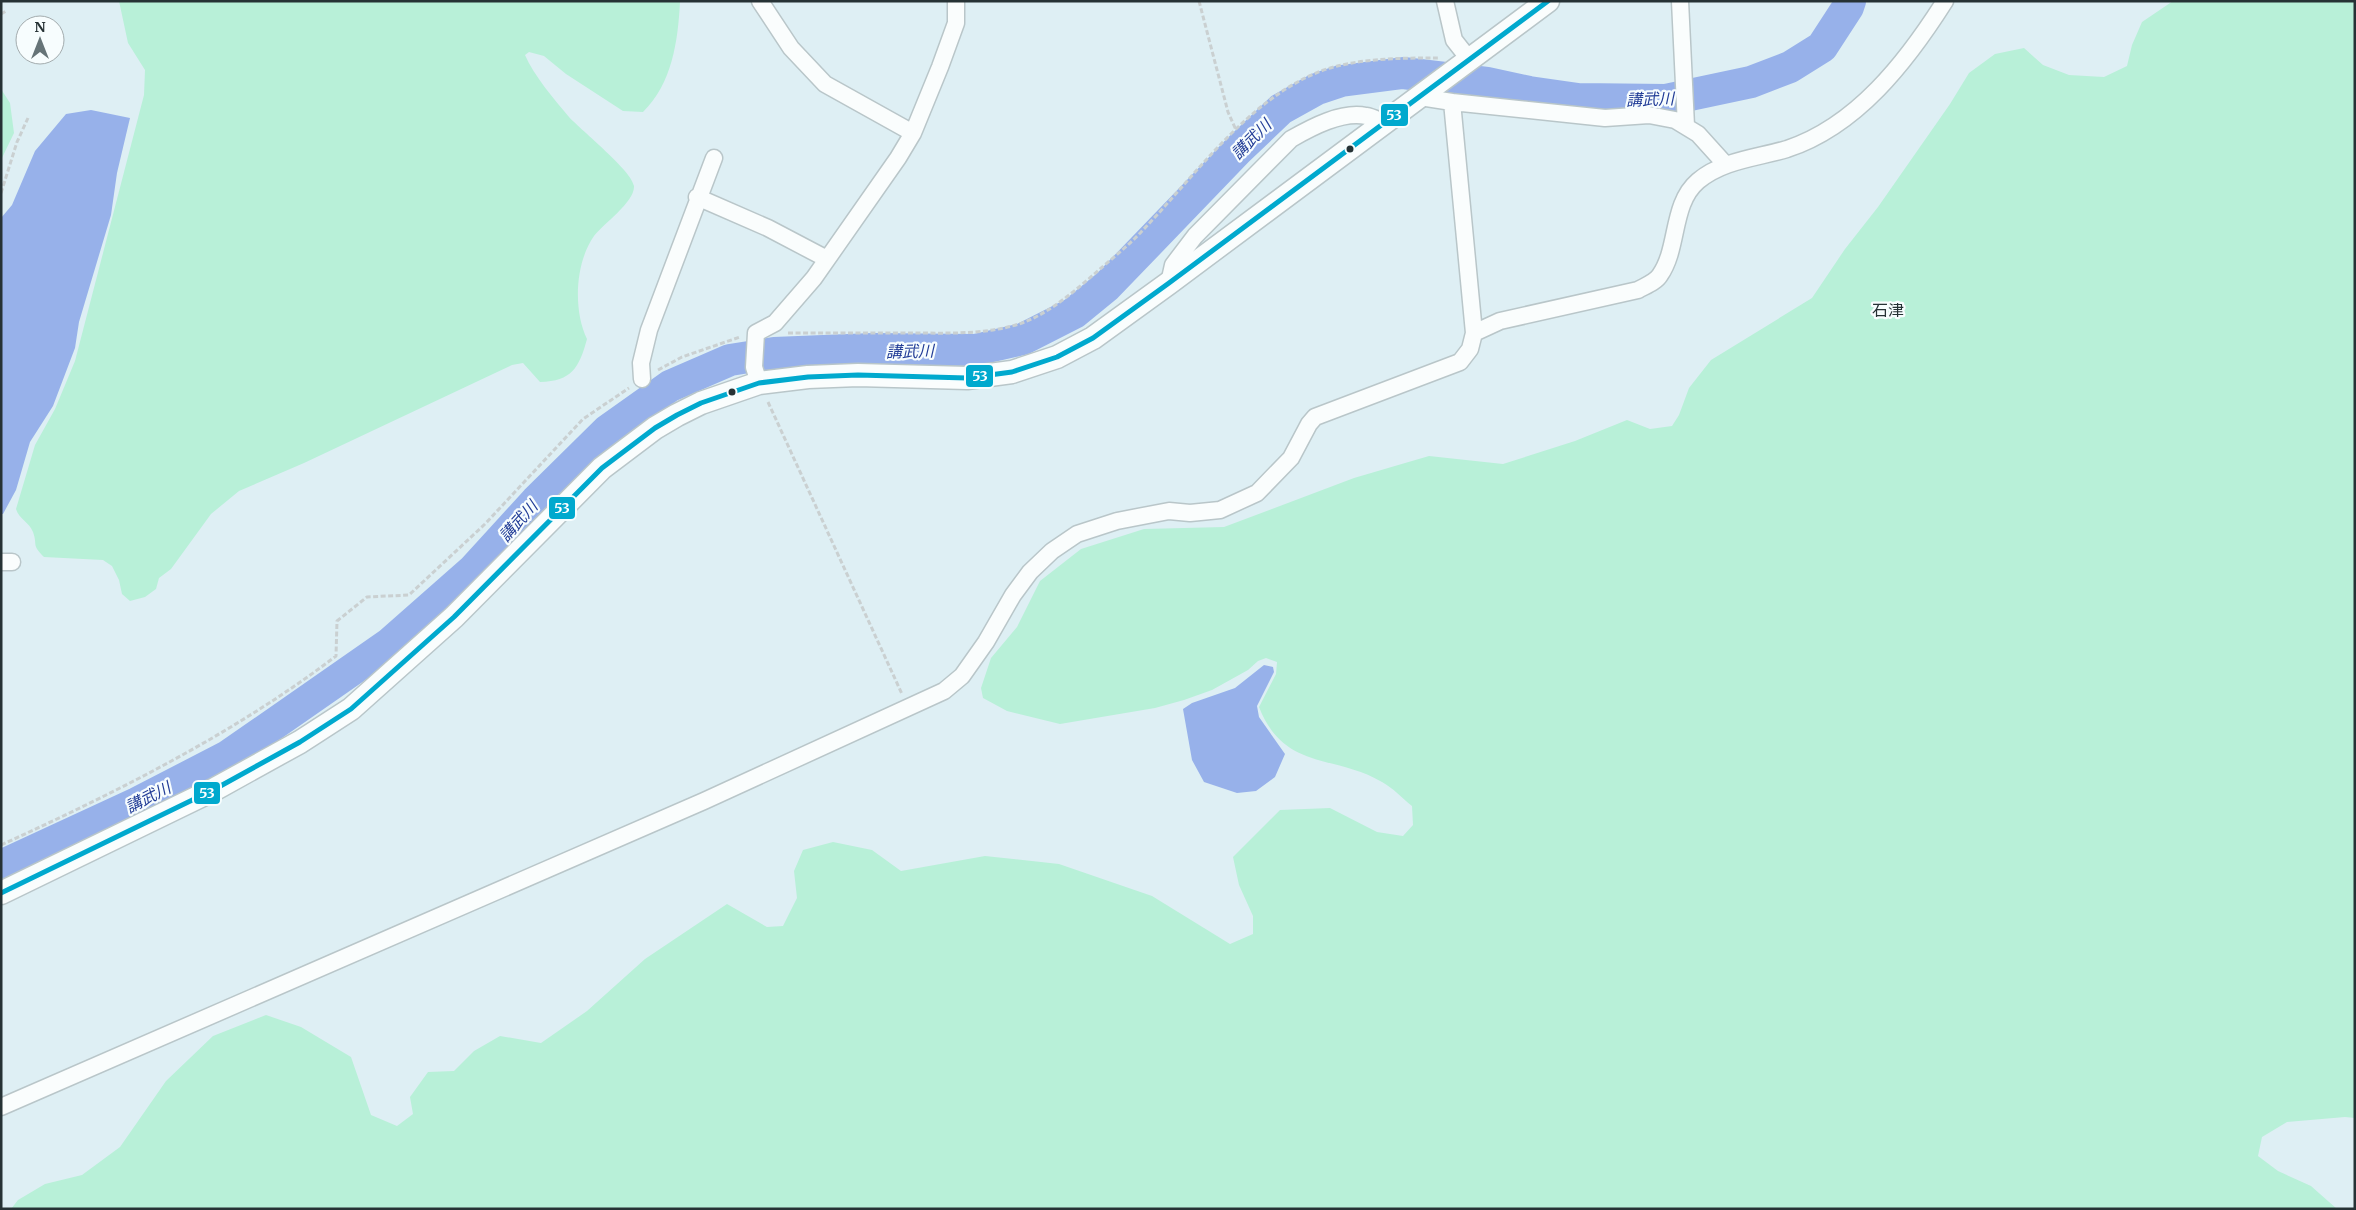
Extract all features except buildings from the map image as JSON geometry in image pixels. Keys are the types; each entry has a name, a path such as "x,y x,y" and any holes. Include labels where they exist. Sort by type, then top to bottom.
{"main road":[{"path":"1,893 215,789 300,742 351,709 454,616 602,468 656,428 677,415 757,375 967,378 1012,372 1057,356 1092,338 1169,283 1548,1"}],"street":[{"path":"760,1 791,48 825,84 913,132"},
{"path":"757,375 755,338 775,323 827,259 889,173 913,132 956,23 956,1"},
{"path":"1445,1 1454,40 1464,63"},
{"path":"1680,1 1685,118 1726,165"},
{"path":"1474,333 1500,321 1638,290 1660,276 1688,195 1696,183 1726,165 1787,148 1816,137 1836,125 1862,104 1907,55 1944,1"},
{"path":"1425,93 1452,102 1605,118 1649,116 1675,120 1685,118"},
{"path":"1,1107 909,709 944,691 962,676 986,642 1013,595 1030,572 1052,551 1077,534 1117,521 1168,511 1190,513 1220,510 1257,493 1291,458 1308,424 1315,417 1370,398 1398,385 1452,367 1460,362 1470,349 1474,333 1452,102"},
{"path":"1169,283 1174,265 1194,236 1291,138 1308,129 1346,117 1365,116 1385,123"},
{"path":"642,379 641,363 649,330 697,197 714,158"},
{"path":"697,197 768,228 827,259"}],"path":[{"path":"1199,1 1228,112 1236,130"},
{"path":"1,14 6,11"},
{"path":"1,845 178,758 292,689 336,656 337,621 367,597 409,595 485,524 583,419 642,379 682,357 730,340 970,333 1019,324 1072,293 1114,258 1142,231 1236,130 1269,102 1296,83 1322,71 1377,60 1436,58 1464,63"},
{"path":"1,193 17,142 28,118"},
{"path":"757,375 909,709"}],"green space":[{"path":"119,1 680,2 672,61 661,88 643,112 623,111 566,74 544,56 529,52 525,55 539,79 563,110 616,161 631,179 634,186 633,192 624,206 594,236 583,259 578,287 578,301 587,339 581,358 572,371 560,379 540,382 523,363 512,365 304,463 239,491 211,514 171,569 159,578 156,589 145,597 130,601 122,594 119,580 112,566 103,560 44,557 36,547 33,532 16,509 35,445 55,409 75,361 144,95 145,70 128,43"},
{"path":"2173,1 2355,1 2355,1118 2345,1117 2287,1122 2262,1137 2258,1156 2278,1171 2311,1186 2337,1209 11,1209 18,1200 45,1184 82,1175 120,1147 166,1081 213,1036 266,1015 301,1027 351,1057 371,1115 397,1126 413,1114 410,1097 428,1072 454,1071 474,1051 500,1036 541,1043 587,1011 645,959 727,904 767,927 783,926 797,898 794,871 803,850 833,842 872,850 901,871 985,856 1059,864 1152,896 1230,944 1253,934 1253,916 1239,885 1233,857 1280,810 1330,808 1377,832 1403,836 1413,825 1412,806 1394,790 1364,773 1312,758 1282,742 1270,727 1259,707 1276,674 1277,662 1266,658 1212,690 1184,700 1155,708 1060,724 1007,711 983,698 981,688 991,658 1017,627 1040,581 1081,549 1144,529 1224,527 1354,478 1429,456 1503,464 1575,441 1627,420 1650,429 1672,426 1679,415 1689,388 1711,360 1812,298 1845,249 1878,207 1950,104 1969,73 1995,54 2024,48 2043,65 2069,75 2104,77 2127,66 2132,45 2142,22"},
{"path":"1,89 10,103 14,133 1,160"}],"water":[{"path":"91,110 130,118 117,173 111,215 79,322 75,348 53,406 30,442 16,490 3,514 1,514 1,218 12,205 35,151 66,114"},
{"path":"1264,665 1273,667 1274,672 1257,706 1259,717 1285,754 1275,777 1256,791 1237,793 1204,782 1192,760 1183,709 1192,703 1235,688"}],"waterway":[{"name":"講武川","path":"1,866 137,803 228,756 389,644 473,570 536,501 608,430 670,386 730,360 774,353 873,349 975,350 1023,339 1074,313 1107,286 1238,150 1281,109 1317,89 1341,81 1403,73 1487,83 1529,92 1578,99 1666,100 1751,82 1790,67 1822,47 1850,1"}],"transit line":[{"name":"53","path":"1,893 215,789 300,742 351,709 454,617 602,468 655,428 677,415 701,403 759,383 808,377 858,375 967,378 1012,372 1057,357 1093,338 1169,283 1548,1"}],"district":[{"name":"石津","path":"1888,310"}]}
